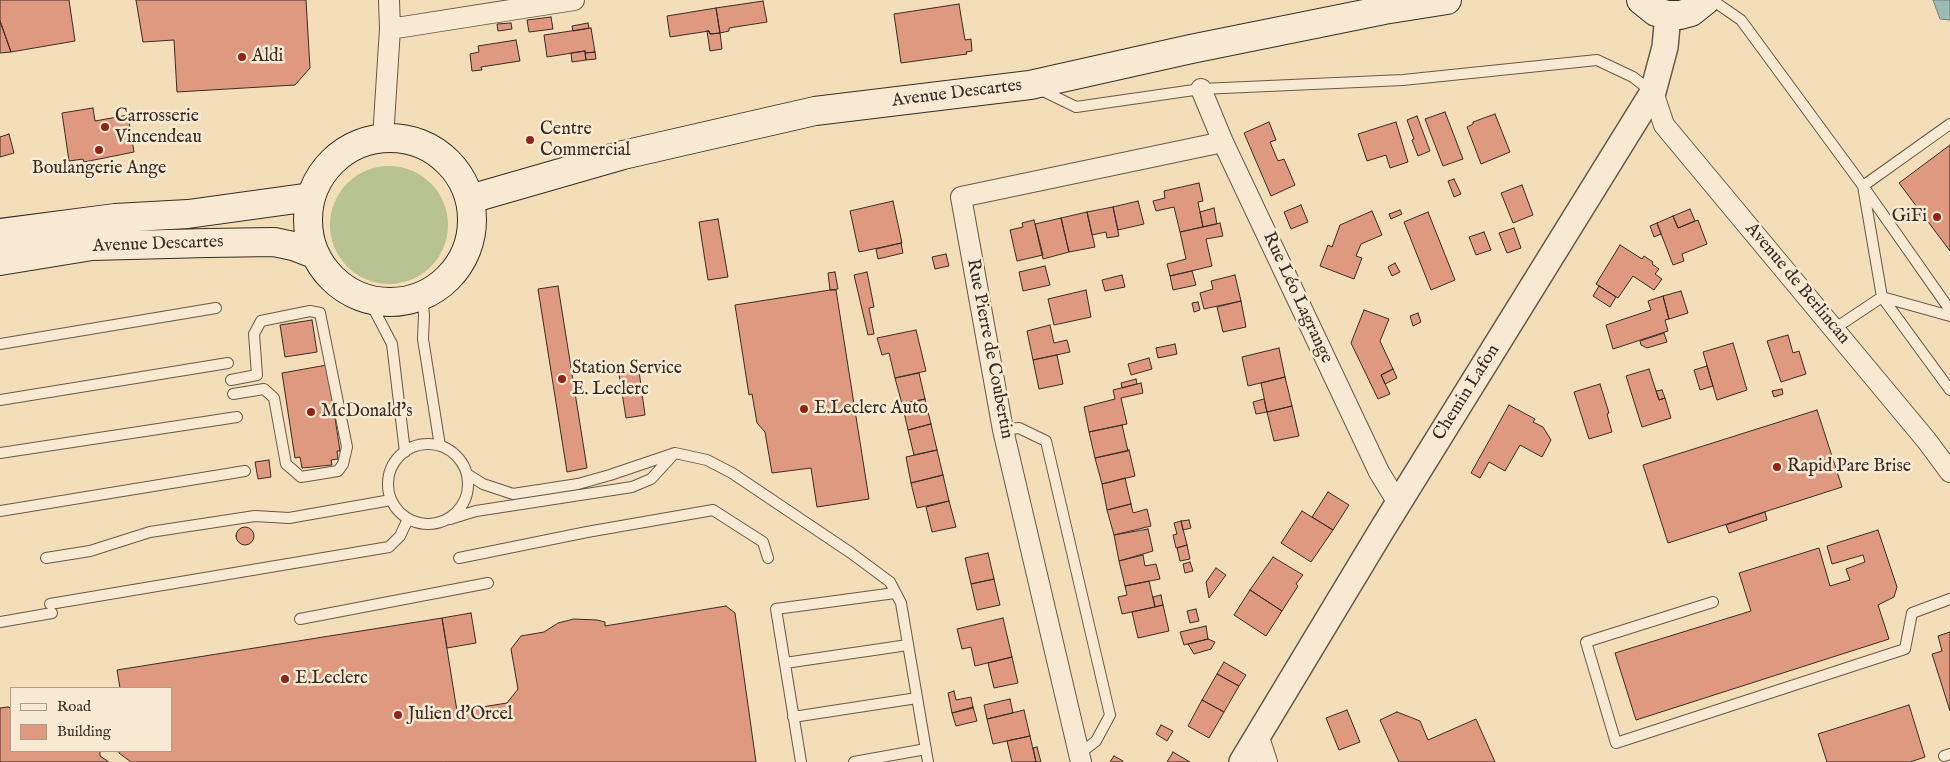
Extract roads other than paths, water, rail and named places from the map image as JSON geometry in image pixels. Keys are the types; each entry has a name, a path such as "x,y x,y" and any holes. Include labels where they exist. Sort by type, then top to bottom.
{"main road":[{"name":"Avenue Descartes","path":"470,199 622,155 815,112 1030,85 1191,49 1384,10 1447,0"},
{"path":"1641,0 1656,12 1668,15 1680,15 1690,12 1706,0"},
{"path":"384,138 406,139 428,147 447,160 461,178 470,199 472,217 471,235 465,255 454,272 439,286 422,296 406,301 387,303 369,300 345,290 326,272 314,254 308,236 307,216 310,197 320,175 335,158 355,145 384,138"},
{"name":"Avenue Descartes","path":"0,233 115,218 188,214 310,197"},
{"name":"Avenue Descartes","path":"0,261 92,246 207,242 274,242 293,246 314,254"}],"street":[{"path":"384,138 390,29 389,0"},
{"path":"390,29 574,0"},
{"name":"Chemin Lafon","path":"1242,762 1398,504 1653,92 1664,47 1668,15"},
{"name":"Rue Léo Lagrange","path":"1201,90 1223,142 1379,472 1398,504"},
{"name":"Avenue de Berlincan","path":"1653,92 1664,125 1950,472"},
{"name":"Rue Pierre de Coubertin","path":"1080,758 1003,430 961,197 1223,142"},
{"path":"1258,734 1267,762"}],"lane":[{"path":"1712,0 1741,20 1863,186 1950,310"},
{"path":"1030,85 1076,107 1201,90 1403,80 1597,60 1633,77 1653,92"},
{"path":"1863,186 1950,124"},
{"path":"1863,186 1882,297 1950,390"},
{"path":"422,296 424,315 423,339 440,446"},
{"path":"1834,329 1882,297 1950,316"},
{"path":"369,300 392,344 405,452"},
{"path":"0,344 216,308"},
{"path":"231,380 257,376 254,334 261,321 310,312 320,313 347,447 343,464 338,471 301,477 286,464 274,398 264,389 233,394"},
{"path":"0,400 228,363"},
{"path":"0,453 237,416"},
{"path":"1003,430 1019,428 1046,441 1110,715 1096,741 1080,758"},
{"path":"442,522 460,508 466,497 468,486 466,474 461,462 452,452 440,446 428,444 416,446 398,458 389,475 388,487 391,500 398,511 408,520 421,524 442,522 476,511 632,487 651,479 675,453"},
{"path":"466,474 483,484 513,494 578,484 675,453 707,460 732,473 890,582 901,603 928,762"},
{"path":"0,511 245,471"},
{"path":"46,558 90,551 150,532 255,516 289,518 391,500"},
{"path":"459,558 587,532 713,510 763,542 768,558"},
{"path":"0,622 51,609 388,547 400,536 408,520"},
{"path":"300,619 488,583"},
{"path":"801,762 776,609 895,592"},
{"path":"1713,602 1586,642 1616,743 1906,649 1912,613 1950,599"},
{"path":"785,663 908,645"},
{"path":"794,717 917,698"},
{"path":"854,762 926,749"}],"water":[{"path":"1933,0 1950,0 1950,20 1940,19"}],"place":[{"name":"Aldi","path":"242,57"},
{"name":"Carrosserie Vincendeau","path":"105,127"},
{"name":"Centre Commercial","path":"530,140"},
{"name":"Boulangerie Ange","path":"99,150"},
{"name":"GiFi","path":"1937,217"},
{"name":"Station Service E. Leclerc","path":"562,379"},
{"name":"E.Leclerc Auto","path":"804,409"},
{"name":"McDonald's","path":"311,412"},
{"name":"Rapid Pare Brise","path":"1777,467"},
{"name":"E.Leclerc","path":"285,679"},
{"name":"Julien d'Orcel","path":"398,715"}]}
